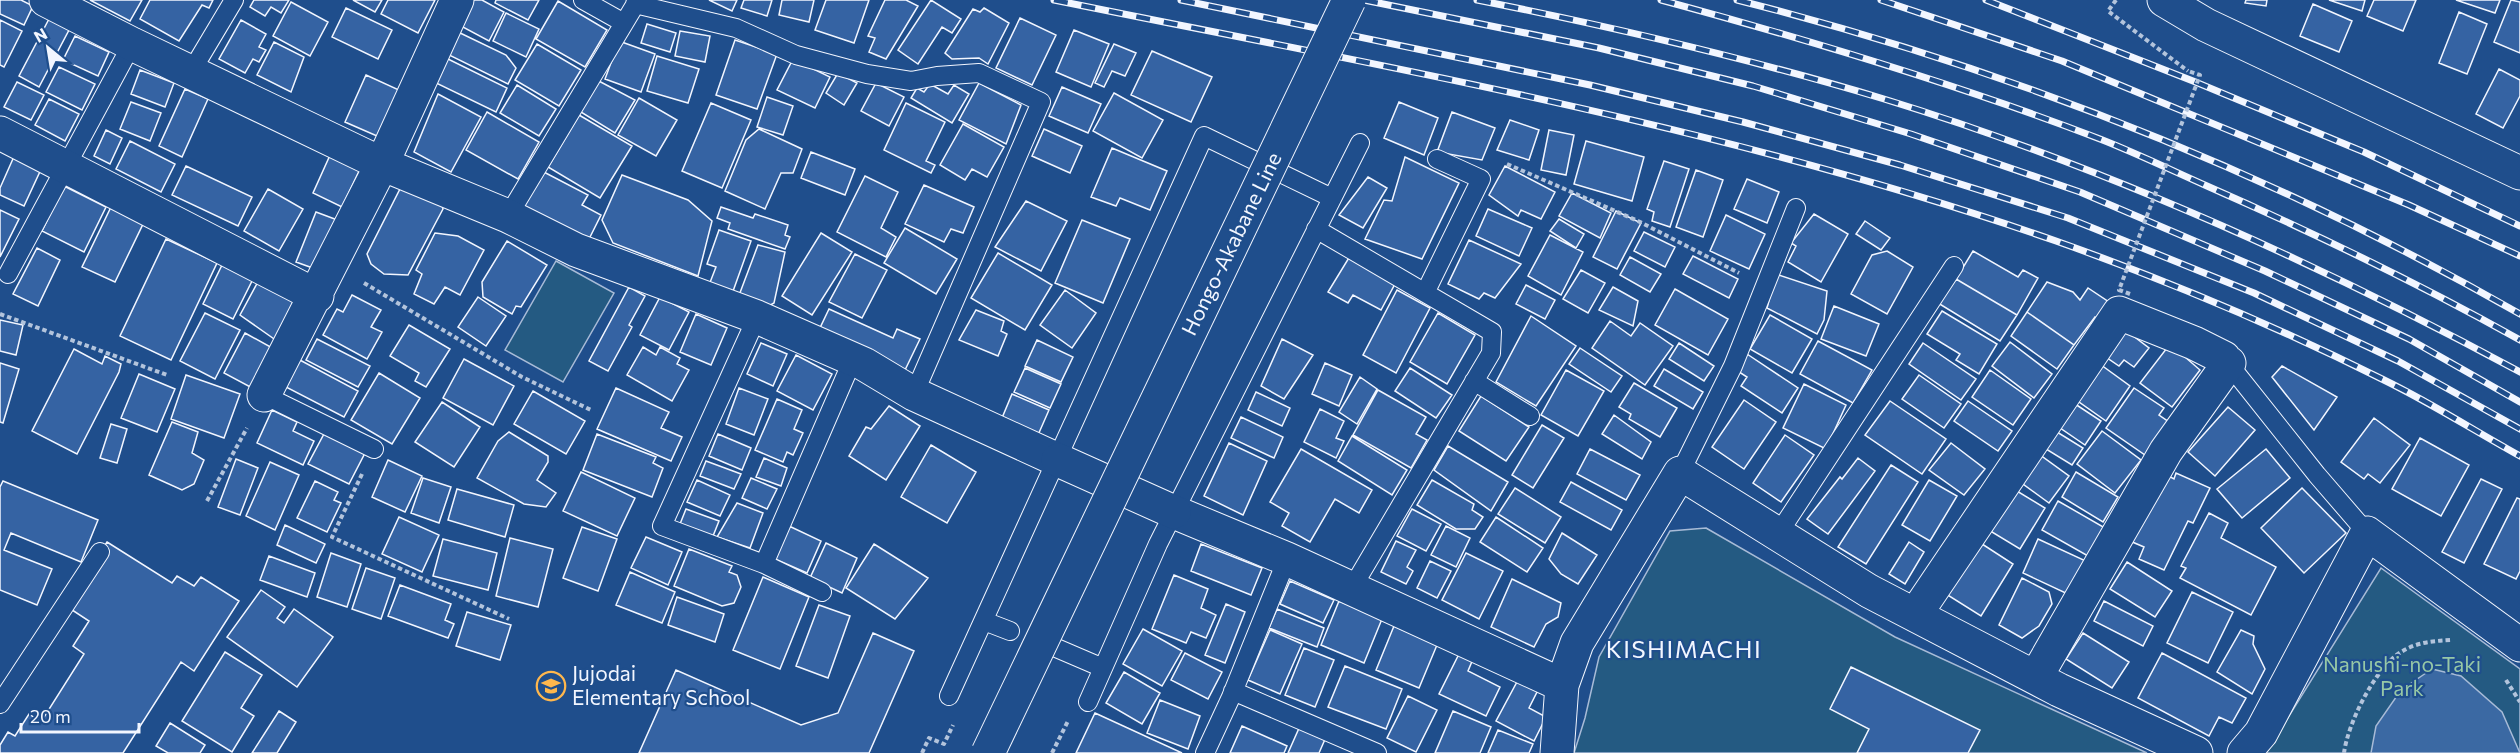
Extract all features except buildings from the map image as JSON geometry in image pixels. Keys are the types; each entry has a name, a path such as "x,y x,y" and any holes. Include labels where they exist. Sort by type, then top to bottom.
{"street":[{"path":"264,395 317,296 382,164 457,0"},
{"name":"Hongo-Akabane Line","path":"988,753 1349,0"},
{"path":"2164,0 2211,12 2520,173"},
{"path":"59,3 132,44 382,164 508,216 576,250 757,317 853,359 914,394 1127,493 1287,558 1562,685"},
{"path":"0,133 317,296"},
{"path":"1916,615 2119,313 2194,343 2226,361 2166,452 2036,677"},
{"path":"1557,753 1562,685 1577,643 1680,473 1869,591 2036,677 2196,753"},
{"path":"1003,753 1127,493"},
{"path":"2244,753 2261,733 2367,533 2520,645"}],"lane":[{"path":"190,72 234,0"},
{"path":"584,0 624,23"},
{"path":"508,216 637,2 736,28 796,54 867,74 911,81 937,76 979,73 1041,102 914,394"},
{"path":"8,274 132,44"},
{"path":"949,696 1204,136 1332,198"},
{"path":"1088,702 1174,512 1360,143"},
{"path":"1425,293 1481,179 1437,159"},
{"path":"1680,473 1732,366 1796,208"},
{"path":"1316,229 1492,332 1491,352 1352,588"},
{"path":"1778,534 1954,266"},
{"path":"757,317 662,526 764,564 822,592"},
{"path":"764,564 853,359"},
{"path":"2226,361 2317,475 2367,533"},
{"path":"1474,381 1530,416"},
{"path":"264,395 374,449"},
{"path":"0,704 100,552"},
{"path":"1205,753 1287,558"},
{"path":"984,621 1010,631"},
{"path":"1054,647 1103,668"},
{"path":"1233,691 1377,753"}],"path":[{"path":"2116,0 2108,11 2188,71 2200,75 2119,290 2130,294"},
{"path":"1481,179 1496,159 1638,221 1764,286"},
{"path":"332,264 522,376 591,410"},
{"path":"0,314 167,375"},
{"path":"207,501 264,395"},
{"path":"374,449 332,537 509,619"},
{"path":"2344,753 2362,702 2378,676 2400,652 2426,641 2458,640"},
{"path":"2499,672 2520,702"},
{"path":"1052,753 1069,720"},
{"path":"922,753 929,738 944,744"}],"green space":[{"path":"556,261 614,293 563,382 505,350"},
{"path":"1706,528 1895,637 2147,753 1574,753 1585,718 1599,657 1670,531"},
{"name":"Nanushi-no-Taki Park","path":"2381,568 2520,669 2520,753 2266,753"}],"shaded area":[{"path":"2432,669 2461,676 2502,712 2520,753 2371,753 2376,726 2401,690"}],"railway":[{"path":"1054,0 1559,103 1810,165 1933,201 2097,256 2264,323 2401,389 2520,456"},
{"path":"1181,0 1590,85 1743,122 1900,165 2068,218 2254,293 2398,361 2520,429"},
{"path":"1364,0 1599,48 1753,86 1911,134 2080,192 2265,271 2409,339 2520,402"},
{"path":"1477,0 1580,21 1733,57 1834,84 2048,155 2209,220 2288,256 2520,372"},
{"path":"1661,0 1882,64 2100,139 2326,240 2443,298 2520,340"},
{"path":"1737,0 1940,58 2139,130 2237,171 2333,216 2427,263 2520,314"},
{"path":"1881,0 2062,61 2409,205 2520,256"},
{"path":"1986,0 2193,81 2364,152 2520,226"}],"place":[{"name":"Jujodai Elementary School","path":"551,686"}],"district":[{"name":"KISHIMACHI","path":"1684,650"}]}
